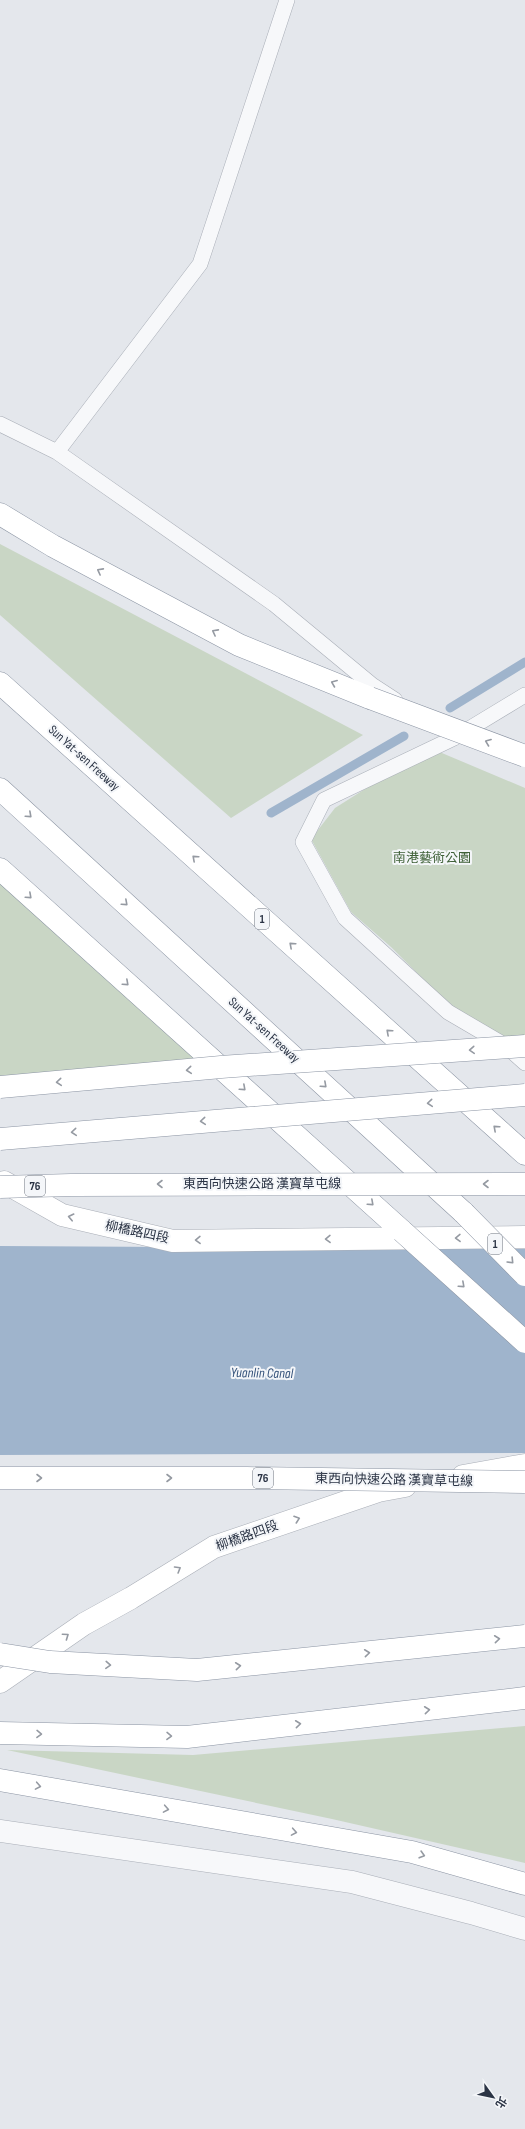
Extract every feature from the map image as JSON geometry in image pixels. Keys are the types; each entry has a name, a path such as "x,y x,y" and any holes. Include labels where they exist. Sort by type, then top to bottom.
{"main road":[{"path":"0,514 53,546 239,645 370,698 525,756"},
{"name":"Sun Yat-sen Freeway","path":"0,683 525,1154"},
{"name":"Sun Yat-sen Freeway","path":"0,789 464,1213 525,1275"},
{"path":"0,869 525,1342"},
{"path":"0,1087 222,1067 525,1046"},
{"path":"0,1139 525,1095"},
{"name":"柳橋路四段","path":"0,1180 62,1215 173,1241 525,1237"},
{"name":"東西向快速公路 漢寶草屯線","path":"0,1187 71,1185 525,1184"},
{"name":"柳橋路四段","path":"0,1682 84,1624 214,1547 378,1491 525,1465"},
{"name":"東西向快速公路 漢寶草屯線","path":"0,1478 247,1478 525,1482"},
{"path":"0,1654 50,1662 197,1670 525,1636"},
{"path":"0,1733 187,1737 525,1698"},
{"path":"0,1780 412,1852 525,1884"}],"street":[{"path":"0,1831 352,1882 472,1912 525,1929"}],"lane":[{"path":"57,452 200,264 287,0"},
{"path":"0,424 57,452 274,604 372,685 454,738"},
{"path":"525,695 454,738 324,800 303,842 345,918 448,1012 506,1046 525,1063"}],"green space":[{"path":"0,544 363,735 231,818 0,615"},
{"name":"南港藝術公園","path":"430,748 525,788 525,1051 466,1017 433,989 391,947 351,912 311,839 335,808"},
{"path":"0,869 221,1067 0,1087"},
{"path":"525,1726 525,1863 332,1819 7,1750 193,1755"}],"water":[{"name":"Yuanlin Canal","path":"0,1246 525,1249 525,1453 0,1455"}],"waterway":[{"path":"450,708 525,662"},
{"path":"271,813 404,736"}]}
